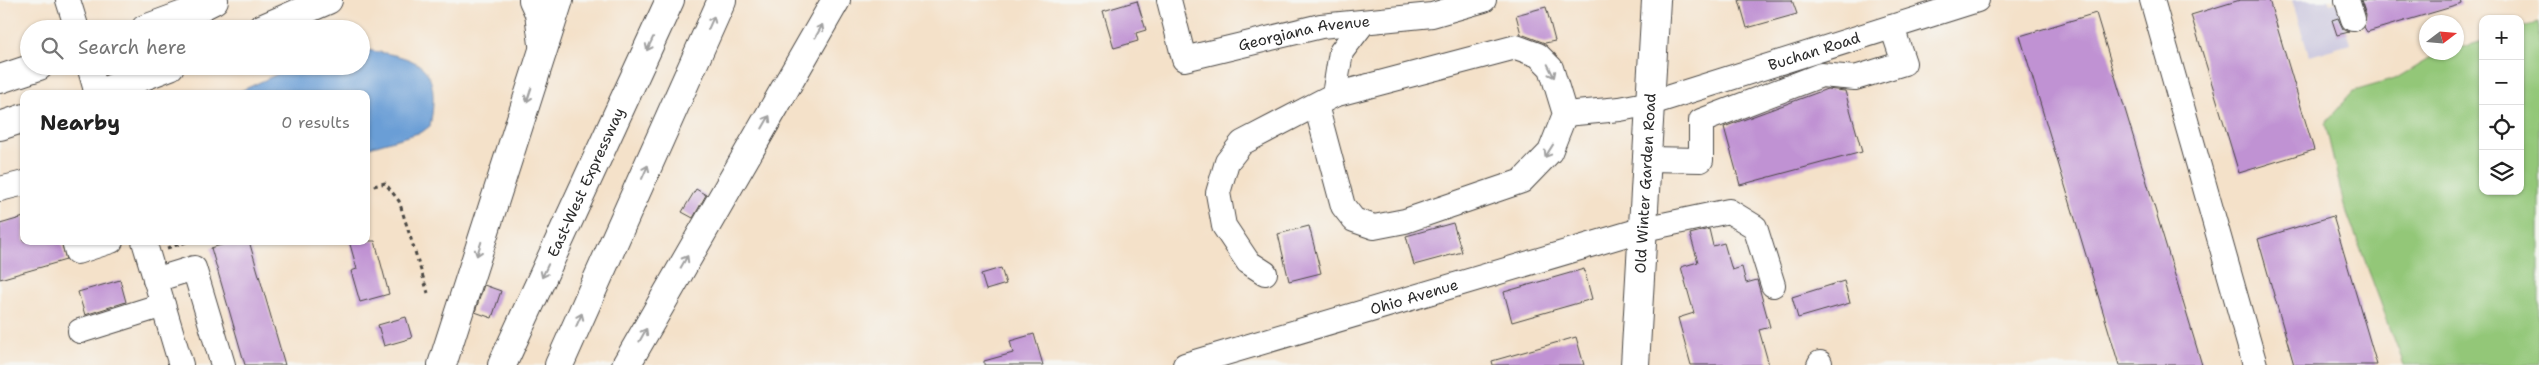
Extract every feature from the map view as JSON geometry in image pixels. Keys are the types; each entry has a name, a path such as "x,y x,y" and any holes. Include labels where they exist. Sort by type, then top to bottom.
{"main road":[{"path":"170,20 214,0"},
{"path":"282,20 328,0"},
{"path":"533,0 539,13 544,48"},
{"path":"442,365 559,0"},
{"name":"East-West Expressway","path":"502,365 670,0"},
{"path":"559,365 722,0"},
{"path":"626,365 836,0"},
{"name":"Old Winter Garden Road","path":"1635,365 1656,0"},
{"path":"0,79 20,72"},
{"path":"107,90 147,75"},
{"path":"0,126 20,119"}],"street":[{"path":"68,0 74,20"},
{"name":"Georgiana Avenue","path":"1170,0 1184,59 1321,26 1432,15 1484,0"},
{"name":"Buchan Road","path":"1565,114 1620,109 1651,103 1977,0"},
{"path":"2152,0 2255,365"},
{"path":"1265,273 1248,262 1224,226 1218,193 1227,162 1242,143 1325,100 1516,47 1538,55 1552,68 1565,114 1550,152 1522,181 1404,222 1374,227 1354,220 1343,206 1325,100 1341,52 1364,22"},
{"path":"1648,159 1701,160 1701,121 1821,75 1855,78 1904,62 1892,27"},
{"path":"1755,70 1766,96"},
{"path":"92,75 96,90"},
{"path":"0,189 20,184"},
{"name":"Ohio Avenue","path":"1185,365 1644,229 1729,211 1755,227 1773,285"},
{"path":"75,245 77,252 99,245"},
{"path":"145,245 182,365"},
{"path":"155,280 194,268 223,365"},
{"path":"80,331 163,305"}],"path":[{"path":"370,187 385,183 399,201 428,293"}],"shaded area":[{"path":"2292,0 2328,0 2330,4 2338,2 2350,44 2309,56"}],"green space":[{"path":"2539,22 2539,365 2404,365 2344,205 2325,123 2354,91 2395,79 2427,60 2464,60 2464,47 2479,42 2479,195 2524,195 2524,27"}],"water":[{"path":"370,51 410,60 421,66 428,75 432,87 433,104 430,126 422,132 370,147 370,90 243,90 275,75 370,75"}],"building":[{"path":"1739,0 1792,0 1797,14 1747,28"},
{"path":"2240,0 2269,0 2314,150 2239,173 2191,15"},
{"path":"2361,0 2461,0 2462,4 2419,15 2419,17 2367,32 2364,27 2366,15"},
{"path":"1137,1 1146,30 1136,33 1138,41 1114,48 1103,11"},
{"path":"1546,7 1555,41 1545,43 1521,34 1516,15"},
{"path":"2096,13 2202,365 2119,365 2020,36"},
{"path":"2338,18 2343,29 2349,32 2337,35 2332,20"},
{"path":"1827,89 1845,91 1862,152 1740,185 1724,127"},
{"path":"696,189 706,195 693,218 682,212"},
{"path":"2333,216 2377,365 2294,365 2258,239"},
{"path":"20,218 20,245 62,245 66,260 0,279 0,224"},
{"path":"1453,223 1462,252 1414,265 1406,236"},
{"path":"1309,226 1321,273 1289,281 1278,234"},
{"path":"1709,229 1713,246 1724,243 1732,270 1742,267 1746,283 1757,280 1770,327 1759,330 1769,365 1691,365 1678,318 1694,313 1681,267 1698,262 1690,234"},
{"path":"370,241 375,241 389,294 360,302 351,271 357,269 350,245 370,245"},
{"path":"221,245 250,245 285,365 245,365 211,248"},
{"path":"1001,268 1006,284 986,290 981,274"},
{"path":"1584,269 1592,299 1512,322 1504,292"},
{"path":"120,280 126,302 85,315 78,292"},
{"path":"1844,281 1850,303 1798,318 1792,297"},
{"path":"484,285 501,291 492,318 475,312"},
{"path":"406,317 412,338 384,346 378,325"},
{"path":"1034,334 1043,365 984,365 984,361 1013,353 1010,341"},
{"path":"1576,337 1584,365 1493,365 1492,361"}]}
